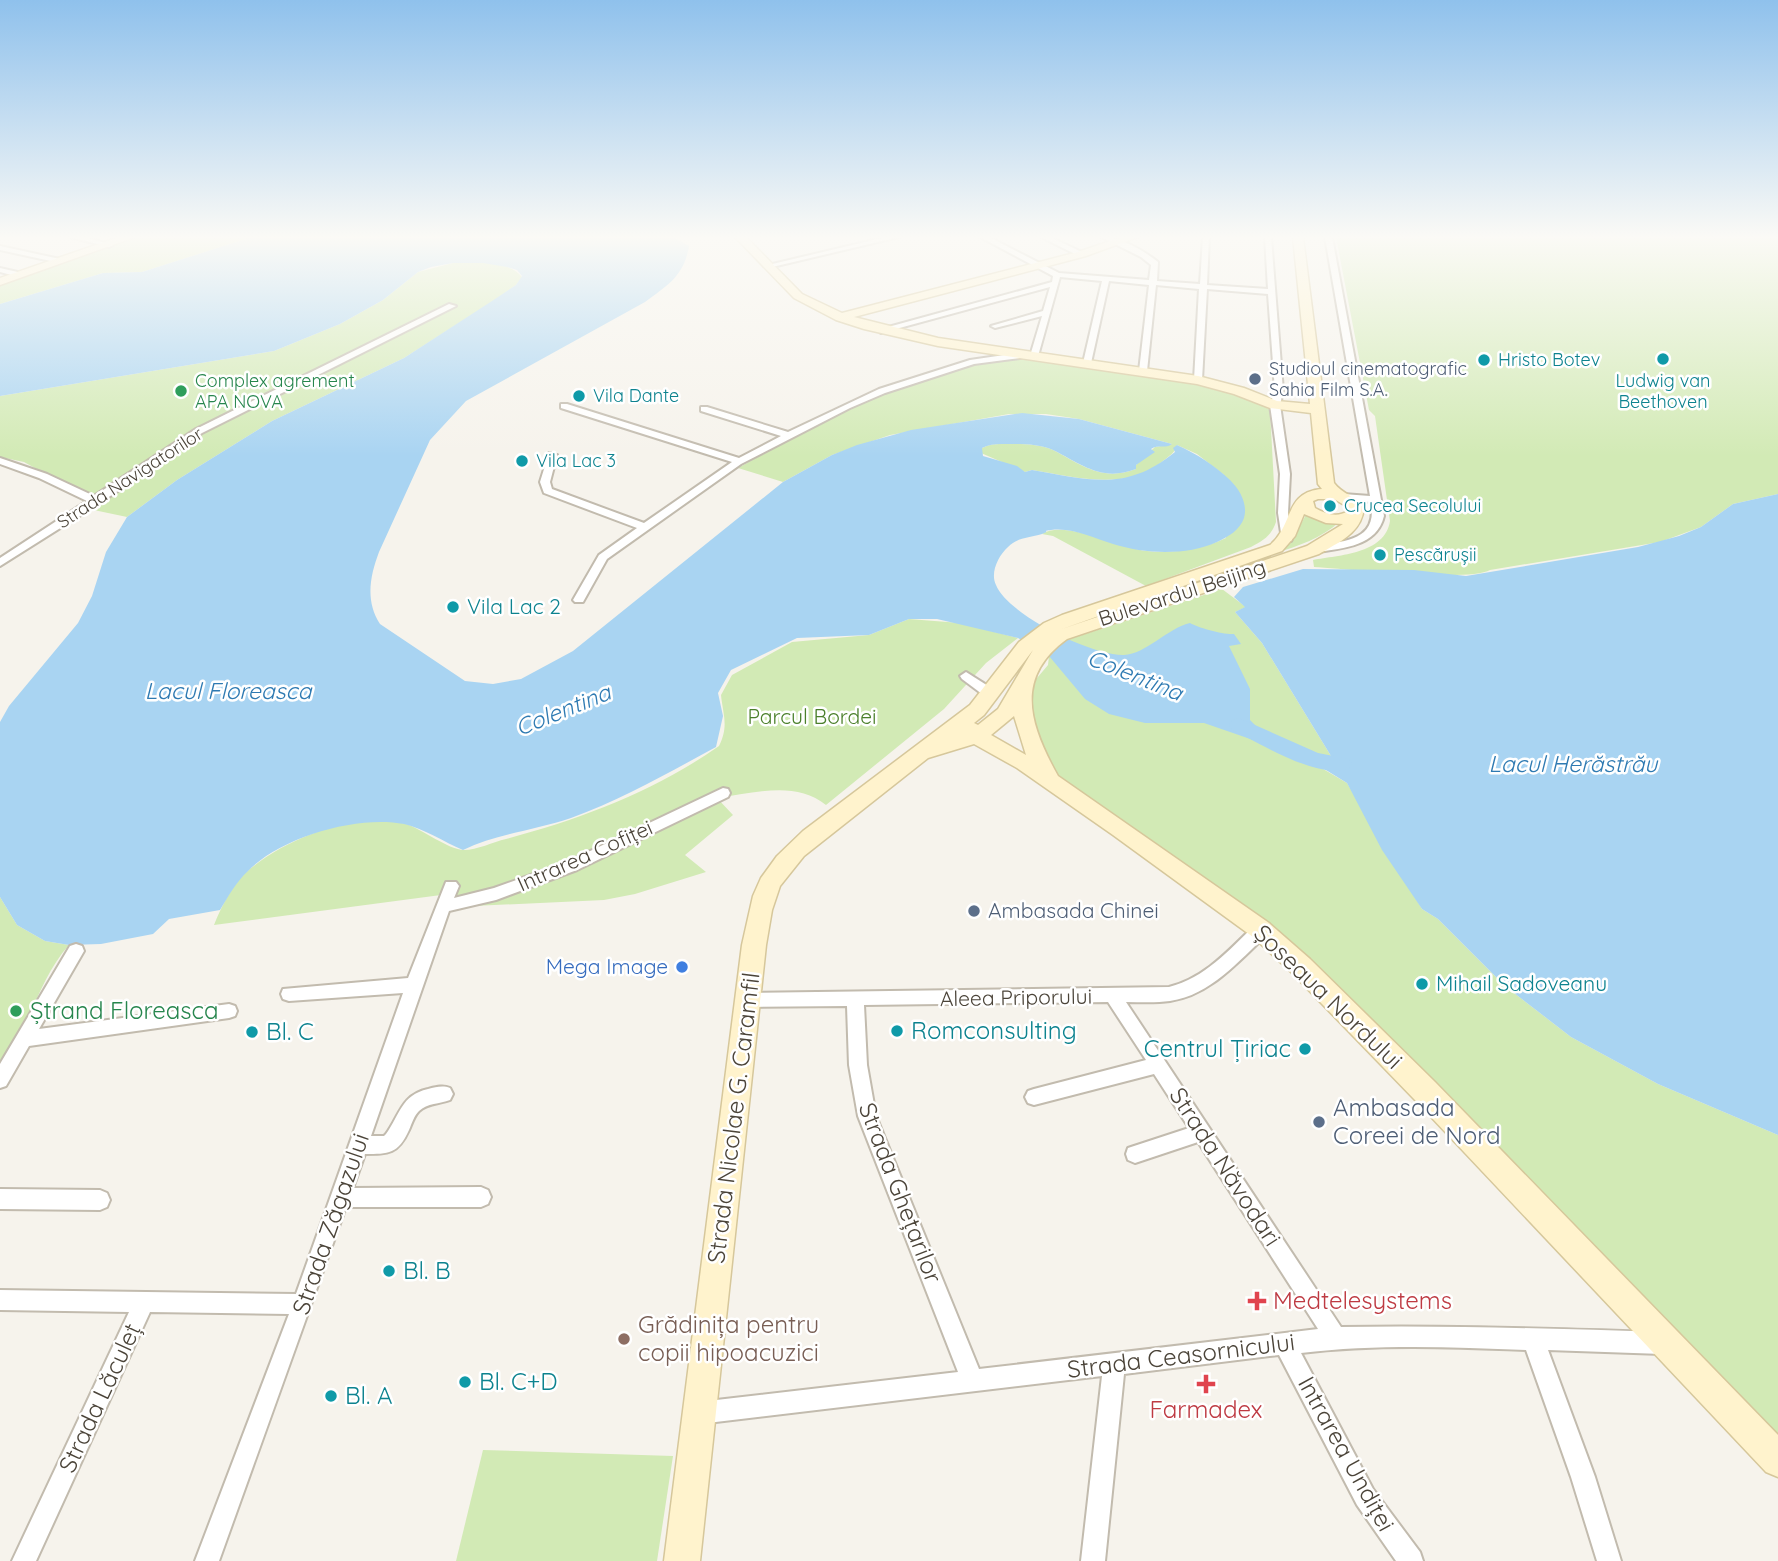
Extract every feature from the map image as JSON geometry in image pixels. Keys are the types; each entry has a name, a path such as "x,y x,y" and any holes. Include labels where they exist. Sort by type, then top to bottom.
{"main road":[{"path":"825,310 884,331 966,347 1143,371 1198,380 1276,400 1316,403"},
{"path":"835,315 854,310"},
{"path":"1306,310 1316,403 1334,498"},
{"name":"Bulevardul Beijing","path":"969,729 991,694 1029,651 1054,639 1074,623 1276,548 1334,498 1356,517 1351,527 1313,550 1074,623"},
{"name":"Bulevardul Beijing","path":"927,751 969,729 995,722 1006,712 1024,676 1029,651"},
{"name":"Șoseaua Nordului","path":"1024,676 1021,700 1024,730 1034,755 1051,781"},
{"name":"Șoseaua Nordului","path":"969,729 1051,781 1261,930 1344,1007 1778,1460"},
{"name":"Strada Nicolae G. Caramfil","path":"682,1561 759,913 771,877 785,860 811,837 927,751"}],"street":[{"name":"Strada Navigatorilor","path":"0,563 199,432 444,310"},
{"path":"884,331 954,310"},
{"path":"1087,363 1099,310"},
{"path":"1143,371 1151,310"},
{"path":"1198,380 1202,310"},
{"path":"1272,310 1279,391 1276,400 1285,474 1283,513 1287,538"},
{"path":"1313,550 1352,541 1372,531 1379,521 1342,310"},
{"path":"995,326 1046,312"},
{"path":"579,600 603,557 739,461 787,435 882,391 973,362 1030,356 1046,312"},
{"path":"966,347 973,362"},
{"path":"973,362 986,349"},
{"path":"564,406 739,461"},
{"path":"704,409 787,435"},
{"path":"552,455 545,482 548,491 644,527"},
{"path":"0,461 44,476 96,501"},
{"path":"1334,498 1375,499"},
{"path":"1334,498 1375,499"},
{"path":"966,676 991,694"},
{"name":"Intrarea Cofiței","path":"442,907 496,894 572,866 723,793"},
{"name":"Strada Zăgazului","path":"207,1561 303,1304 451,886"},
{"name":"Aleea Priporului","path":"747,1000 1114,997 1169,994 1205,982 1261,930"},
{"path":"0,1080 76,951"},
{"path":"289,994 414,985"},
{"name":"Strada Năvodari","path":"1114,997 1336,1338"},
{"name":"Strada Ghețarilor","path":"855,999 858,1065 867,1116 973,1381"},
{"path":"24,1039 229,1011"},
{"path":"1034,1097 1159,1065"},
{"path":"358,1145 387,1145 399,1135 407,1111 412,1105 420,1099 444,1094"},
{"path":"1135,1154 1202,1132"},
{"path":"340,1198 481,1197"},
{"path":"0,1199 100,1200"},
{"path":"0,1300 144,1303"},
{"name":"Strada Lăculeț","path":"24,1561 144,1303 303,1304"},
{"name":"Strada Ceasornicului","path":"699,1413 1336,1338 1534,1338 1665,1343"},
{"path":"1534,1338 1583,1477 1609,1561"},
{"name":"Intrarea Undiței","path":"1285,1344 1365,1497 1411,1561"},
{"path":"1093,1561 1114,1364"}],"green space":[{"name":"Complex agrement APA NOVA","path":"365,310 480,310 404,358 272,421 177,480 127,517 89,509 89,498 24,462 0,457 0,396 274,351 340,324"},
{"path":"1350,310 1778,310 1778,494 1733,504 1701,527 1660,542 1459,575 1314,567 1313,560 1370,547 1380,540 1390,521 1375,416 1369,410"},
{"path":"1010,358 1142,374 1194,384 1246,398 1270,410 1276,522 1272,531 1251,547 1146,586 1053,536 1042,534 1052,530 1078,532 1136,549 1157,552 1188,550 1226,538 1224,475 1197,454 1177,445 1172,454 1149,471 1100,480 1032,470 1025,472 981,453 982,448 992,445 1037,445 1093,470 1113,474 1136,469 1136,465 1155,447 1172,444 1079,419 1046,414 1009,414 890,435 832,455 783,482 738,468 869,400 936,375"},
{"path":"1307,513 1339,522 1317,537 1276,553 1292,540"},
{"path":"1222,589 1246,607 1235,612 1262,643 1331,756 1328,760 1313,763 1347,783 1422,909 1438,919 1505,986 1571,1037 1658,1084 1778,1135 1778,1447 1356,1008 1060,779 1033,740 1032,684 1048,665 1049,656 1070,639"},
{"name":"Parcul Bordei","path":"909,619 960,623 1018,638 986,663 944,709 826,805 814,797 788,790 759,791 717,798 733,815 685,855 706,872 635,894 604,900 452,907 441,895 214,925 229,894 251,868 285,846 325,829 367,821 387,821 406,824 451,847 469,850 617,802 669,777 719,746 725,726 721,695 732,675 792,642 869,635"},
{"name":"Ștrand Floreasca","path":"0,897 17,925 45,941 69,945 48,975 18,1043 0,1075"},
{"path":"483,1450 673,1456 657,1561 456,1561"}],"water":[{"name":"Lacul Floreasca","path":"0,310 365,310 340,324 274,351 0,396"},
{"name":"Lacul Floreasca","path":"478,310 631,310 466,401 430,440 379,552 370,588 372,606 380,624 465,681 493,684 521,679 573,651 783,482 832,455 911,430 1022,413 1079,419 1172,444 1151,449 1155,452 1136,465 1136,469 1113,474 1093,470 1037,445 992,445 982,448 983,456 1017,466 1025,472 1032,470 1107,480 1124,478 1157,465 1175,452 1173,448 1177,445 1211,465 1237,488 1244,502 1242,522 1237,530 1205,547 1152,551 1125,547 1075,532 1048,530 1008,547 996,565 994,580 1004,597 1034,621 1073,641 1110,654 1132,654 1190,623 1212,631 1234,634 1241,644 1229,646 1250,689 1250,720 1265,735 1259,742 1204,723 1145,723 1109,714 1085,699 1049,656 1018,638 937,619 909,619 869,635 797,638 731,670 718,693 723,716 716,747 627,794 571,818 489,840 463,850 404,824 385,822 343,826 299,839 262,859 240,880 220,910 169,919 153,934 101,944 69,945 45,941 17,925 0,897 0,722 9,706 78,623 92,596 106,552 127,517 177,480 272,421 404,358"},
{"name":"Lacul Herăstrău","path":"1778,494 1778,1135 1658,1084 1571,1037 1505,986 1438,919 1422,909 1382,850 1347,783 1313,762 1315,758 1328,760 1331,756 1262,643 1235,612 1245,607 1234,597 1243,587 1303,569 1414,570 1466,576 1638,547 1701,527 1733,504"}],"waterway":[{"path":"1239,725 1314,760 1342,764"}],"place":[{"name":"Ludwig van Beethoven","path":"1663,359"},
{"name":"Hristo Botev","path":"1484,360"},
{"name":"Studioul cinematografic Sahia Film S.A.","path":"1255,379"},
{"name":"Complex agrement APA NOVA","path":"181,391"},
{"name":"Vila Dante","path":"579,396"},
{"name":"Vila Lac 3","path":"522,461"},
{"name":"Crucea Secolului","path":"1330,506"},
{"name":"Pescărușii","path":"1380,555"},
{"name":"Vila Lac 2","path":"453,607"},
{"name":"Ambasada Chinei","path":"974,911"},
{"name":"Mega Image","path":"682,967"},
{"name":"Mihail Sadoveanu","path":"1422,984"},
{"name":"Ștrand Floreasca","path":"16,1011"},
{"name":"Romconsulting","path":"897,1031"},
{"name":"Bl. C","path":"252,1032"},
{"name":"Centrul Țiriac","path":"1305,1049"},
{"name":"Ambasada Coreei de Nord","path":"1319,1122"},
{"name":"Bl. B","path":"389,1271"},
{"name":"Medtelesystems","path":"1257,1301"},
{"name":"Grădinița pentru copii hipoacuzici","path":"624,1339"},
{"name":"Bl. C+D","path":"465,1382"},
{"name":"Farmadex","path":"1206,1384"},
{"name":"Bl. A","path":"331,1396"}],"water label":[{"name":"Colentina","path":"1135,675"},
{"name":"Colentina","path":"563,710"}]}
